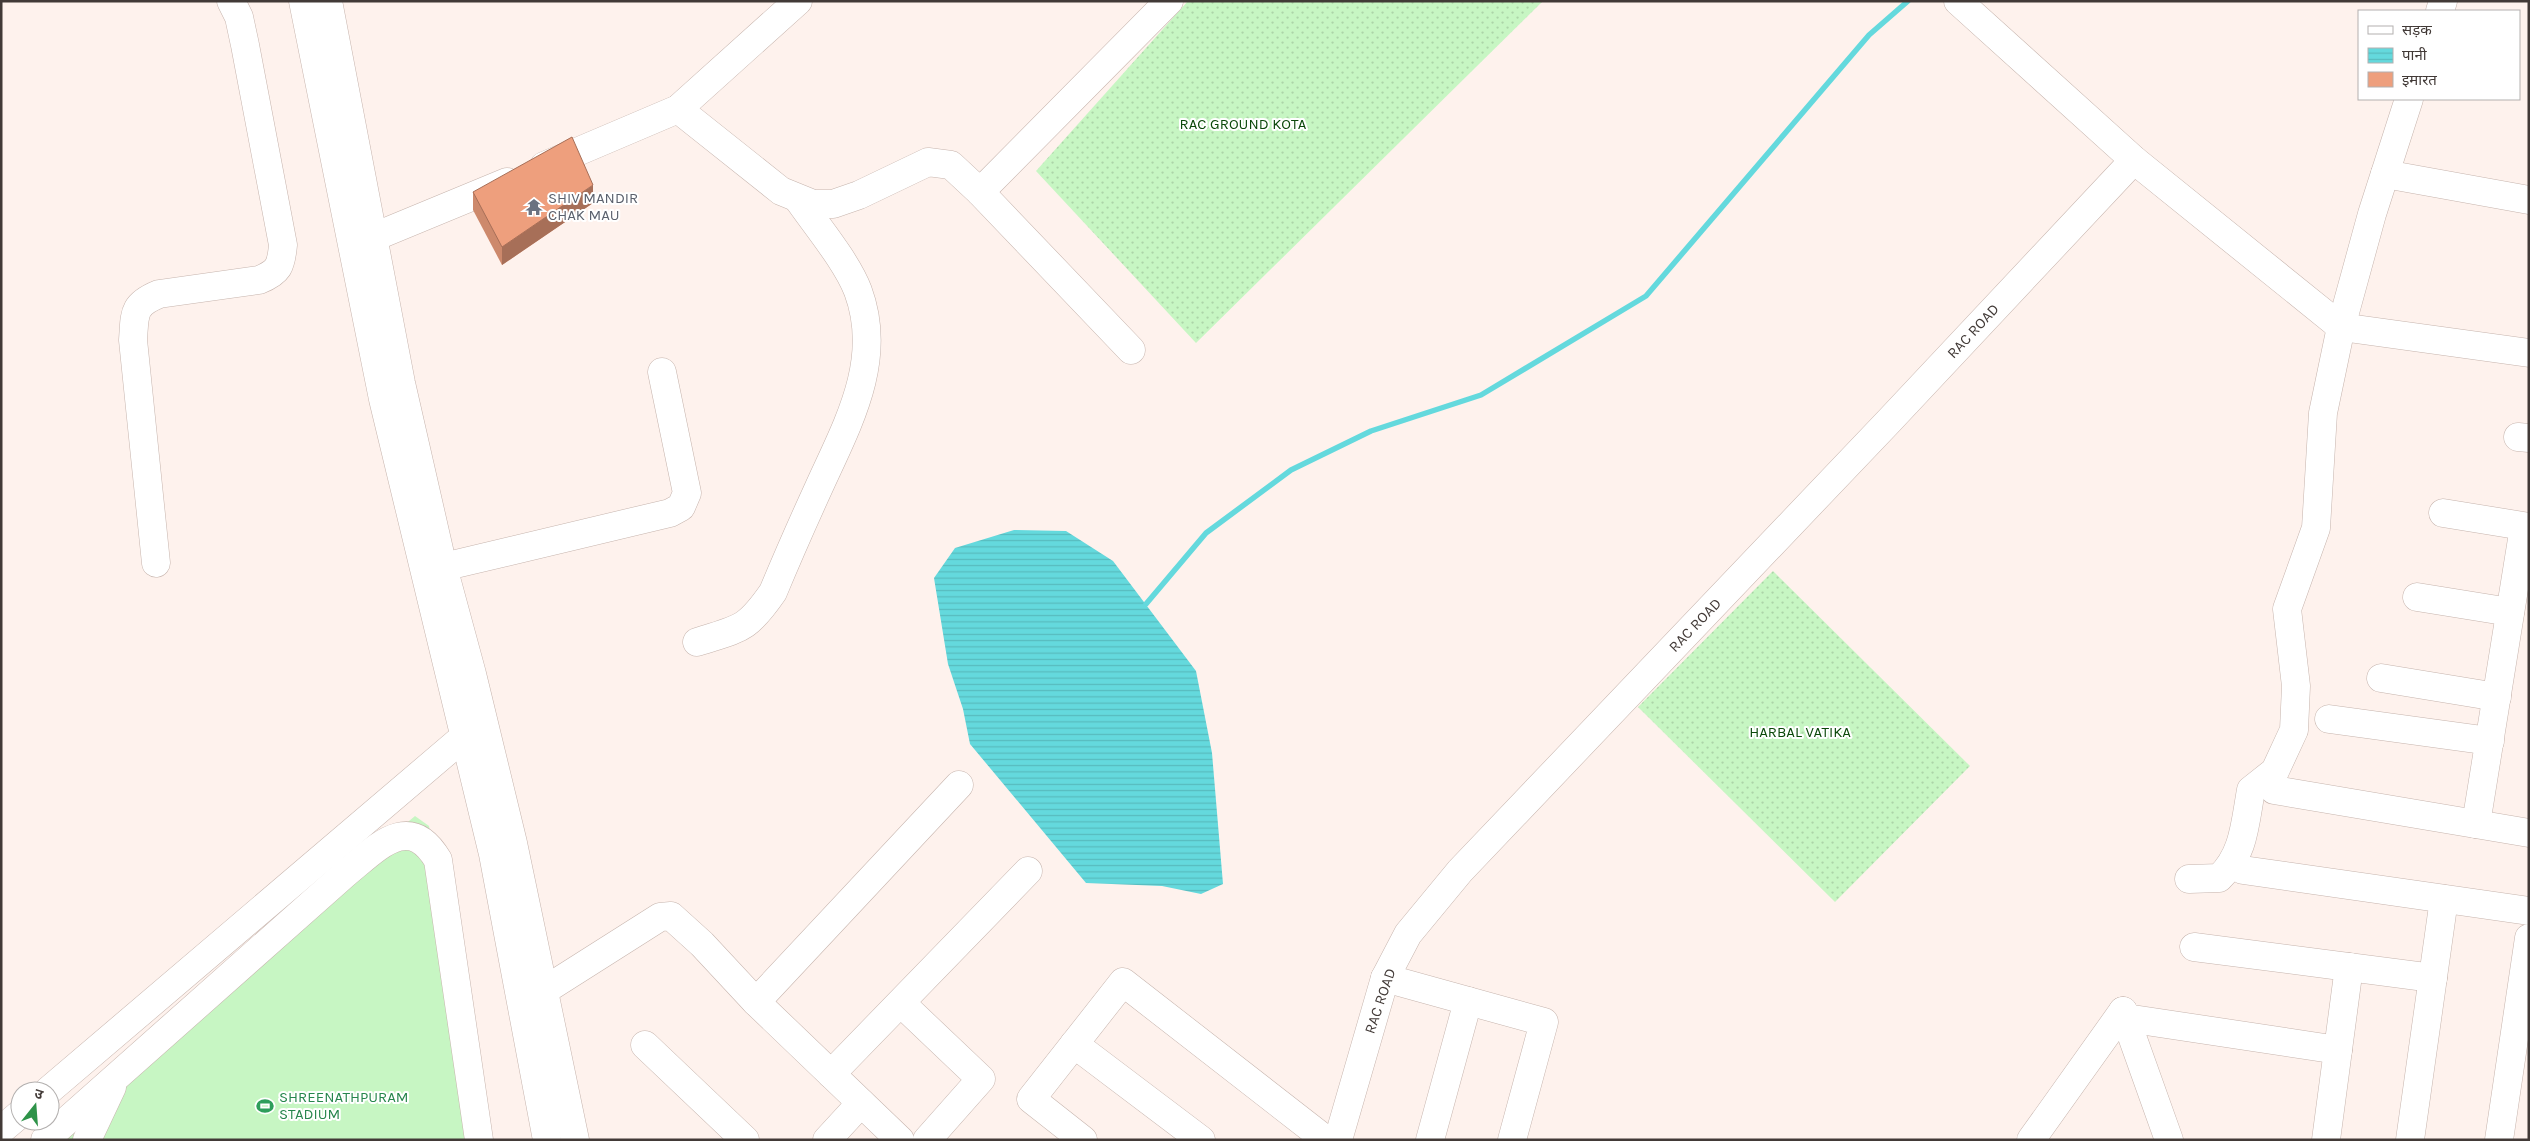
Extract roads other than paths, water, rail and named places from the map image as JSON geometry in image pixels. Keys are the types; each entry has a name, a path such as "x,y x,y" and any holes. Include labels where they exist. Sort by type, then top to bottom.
{"street":[{"path":"156,562 133,340 136,310 145,300 159,294 259,280 272,274 281,262 283,245 245,45 239,17 231,1"},
{"path":"303,1 324,46 374,237 401,383 443,567 472,674 506,815 545,990 575,1140"},
{"path":"328,1 324,46 383,399 493,854 548,1140"},
{"path":"374,237 678,109 798,1"},
{"path":"980,192 1169,1"},
{"path":"1968,10 2134,160 2341,328 2529,353"},
{"path":"2189,879 2219,878 2230,868 2240,850 2251,790 2275,771 2294,730 2296,686 2287,609 2316,528 2324,413 2341,328 2385,174 2409,100"},
{"path":"678,109 781,191 812,204 833,204 859,195 928,162 951,165 980,192 1131,350"},
{"name":"RAC ROAD","path":"1338,1140 1385,978 1408,934 1460,871 1889,422 2134,160"},
{"path":"2385,174 2529,200"},
{"path":"697,642 744,627 758,614 773,592 857,403 867,362 866,325 858,291 845,267 798,199"},
{"path":"443,567 670,513 681,507 687,493 662,372"},
{"path":"2443,513 2526,527 2510,612 2476,824"},
{"path":"2417,597 2510,612"},
{"path":"2381,678 2497,697"},
{"path":"2329,719 2490,741"},
{"path":"60,1081 465,736"},
{"path":"756,1002 959,785"},
{"path":"2274,790 2529,833"},
{"path":"45,1140 346,873 384,843 402,835 420,838 428,844 438,860 479,1140"},
{"path":"2243,870 2529,911"},
{"path":"831,1074 1028,871"},
{"path":"2410,1140 2444,899"},
{"path":"545,990 665,915 671,916 702,944 756,1002 900,1140"},
{"path":"2499,1140 2520,1064 2529,938"},
{"path":"2194,947 2433,978"},
{"path":"2326,1140 2349,967"},
{"path":"1385,978 1544,1022 1512,1140"},
{"path":"1083,1140 1031,1099 1122,982 1326,1140"},
{"path":"1430,1140 1468,1001"},
{"path":"901,1003 981,1079 927,1140"},
{"path":"2031,1140 2123,1011 2169,1140"},
{"path":"2126,1018 2338,1050"},
{"path":"1074,1044 1201,1140"},
{"path":"645,1045 745,1140"},
{"path":"87,1140 116,1076"},
{"path":"827,1140 861,1103"},
{"path":"2049,1114 2058,1140"}],"water":[{"path":"1014,530 1066,531 1113,561 1196,671 1212,753 1223,884 1201,894 1162,886 1086,883 970,744 963,709 948,664 934,578 955,548"}],"waterway":[{"path":"1146,604 1206,533 1291,470 1371,431 1481,395 1646,296 1869,35 1908,1"}],"place":[{"name":"SHIV MANDIR CHAK MAU","path":"534,207"},
{"name":"SHREENATHPURAM STADIUM","path":"265,1106"}],"park label":[{"name":"RAC GROUND KOTA","path":"1243,124"},
{"name":"HARBAL VATIKA","path":"1800,732"}]}
